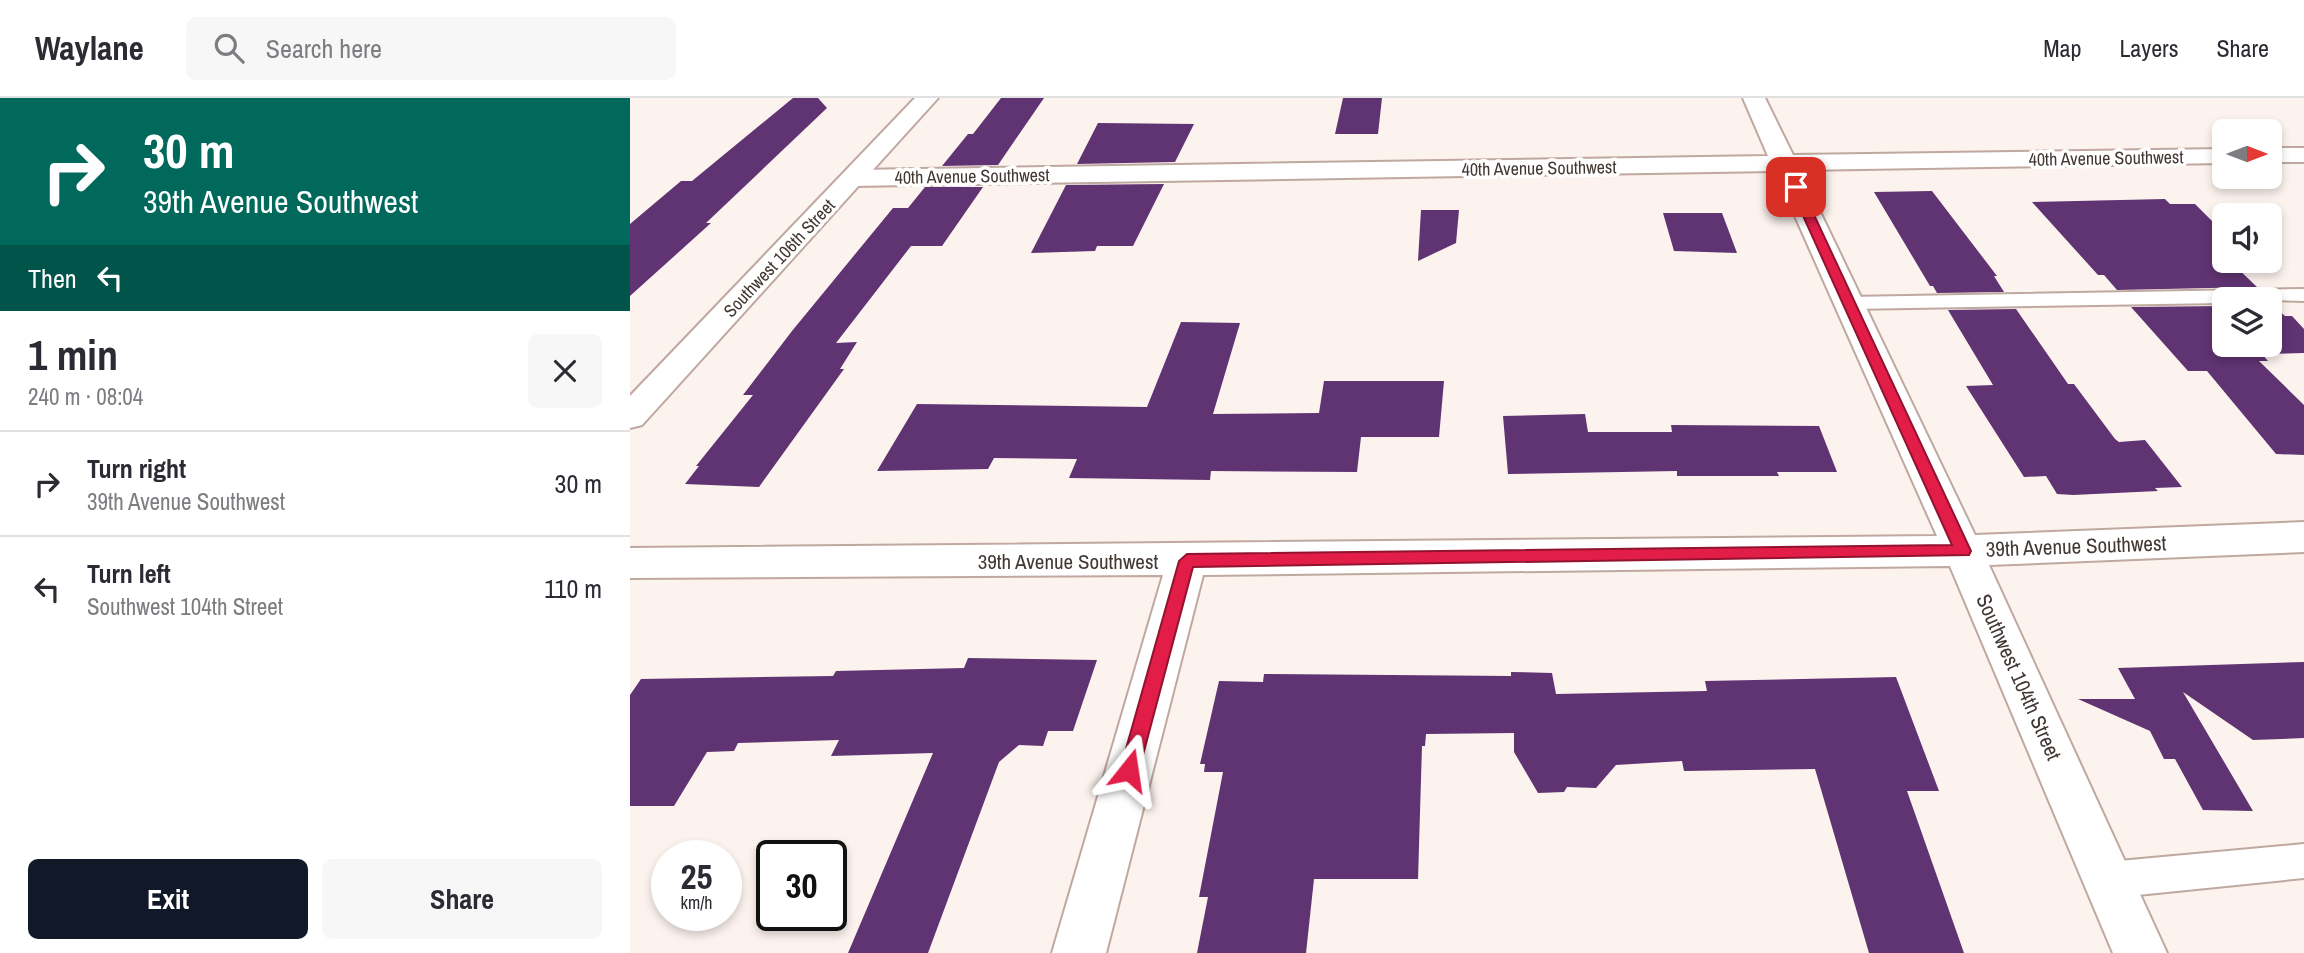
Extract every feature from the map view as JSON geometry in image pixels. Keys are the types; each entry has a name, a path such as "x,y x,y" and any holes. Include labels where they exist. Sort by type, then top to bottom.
{"street":[{"name":"Southwest 106th Street","path":"630,417 927,98"},
{"name":"Southwest 104th Street","path":"1754,98 1963,551 2140,953"},
{"path":"2282,155 2304,155"},
{"name":"40th Avenue Southwest","path":"853,178 2212,156"},
{"name":"39th Avenue Southwest","path":"630,563 1187,561 1963,551 2304,537"},
{"path":"1079,953 1187,561"}],"lane":[{"path":"1849,303 2304,295"},
{"path":"2108,880 2304,862"}],"building":[{"path":"793,98 818,98 827,108 706,223 711,223 630,296 630,224 681,181 692,181"},
{"path":"1001,98 1044,98 998,165 942,166 968,134 973,134"},
{"path":"1343,98 1382,98 1378,134 1335,134"},
{"path":"1098,123 1194,124 1175,162 1077,164"},
{"path":"1164,184 1133,246 1097,246 1095,251 1031,253 1066,185"},
{"path":"925,187 983,187 942,246 911,246 836,343 857,342 840,369 844,369 759,487 685,484 699,466 696,466 753,395 743,395 792,331 893,208 908,208"},
{"path":"1932,191 1997,276 1994,276 2004,292 1937,293 1933,286 1930,286 1874,192"},
{"path":"2165,199 2170,204 2195,204 2212,221 2212,273 2242,273 2257,287 2117,290 2104,275 2098,275 2032,202"},
{"path":"1421,210 1459,210 1456,243 1418,261"},
{"path":"1663,213 1722,213 1737,253 1674,251"},
{"path":"2212,306 2212,357 2265,357 2268,361 2259,361 2304,405 2304,455 2276,454 2207,371 2188,371 2131,307"},
{"path":"2016,309 2068,384 2074,384 2115,439 2119,442 2145,440 2182,487 2155,488 2158,491 2057,494 2046,476 2024,477 1966,386 1993,385 1948,310"},
{"path":"2282,313 2292,316 2304,329 2304,353 2282,354"},
{"path":"1181,322 1240,323 1213,414 1319,413 1324,381 1444,381 1439,437 1361,437 1357,472 1211,471 1210,480 1069,478 1077,459 994,458 988,469 877,471 917,404 1147,407"},
{"path":"1585,414 1588,432 1672,432 1671,425 1819,426 1837,472 1777,472 1779,476 1677,476 1677,471 1508,474 1503,416"},
{"path":"968,658 1097,660 1073,731 1048,731 1043,746 1019,745 999,762 928,953 848,953 933,753 831,756 839,740 738,743 734,751 707,752 674,806 630,806 630,695 641,679 833,676 836,671 964,668"},
{"path":"2304,662 2304,738 2253,740 2183,692 2253,811 2203,810 2175,759 2164,759 2150,731 2078,699 2135,699 2118,668"},
{"path":"1511,672 1552,673 1556,694 1707,691 1705,681 1896,677 1939,791 1907,791 1964,953 1869,953 1815,769 1684,771 1682,761 1616,765 1596,788 1567,787 1564,792 1538,793 1514,752 1514,733 1426,734 1425,746 1422,746 1418,879 1314,879 1306,953 1197,953 1208,897 1199,897 1223,772 1204,772 1205,764 1200,764 1219,681 1263,682 1264,674 1511,676"}],"route":[{"path":"1129,770 1187,561 1963,551 1796,187"}]}
